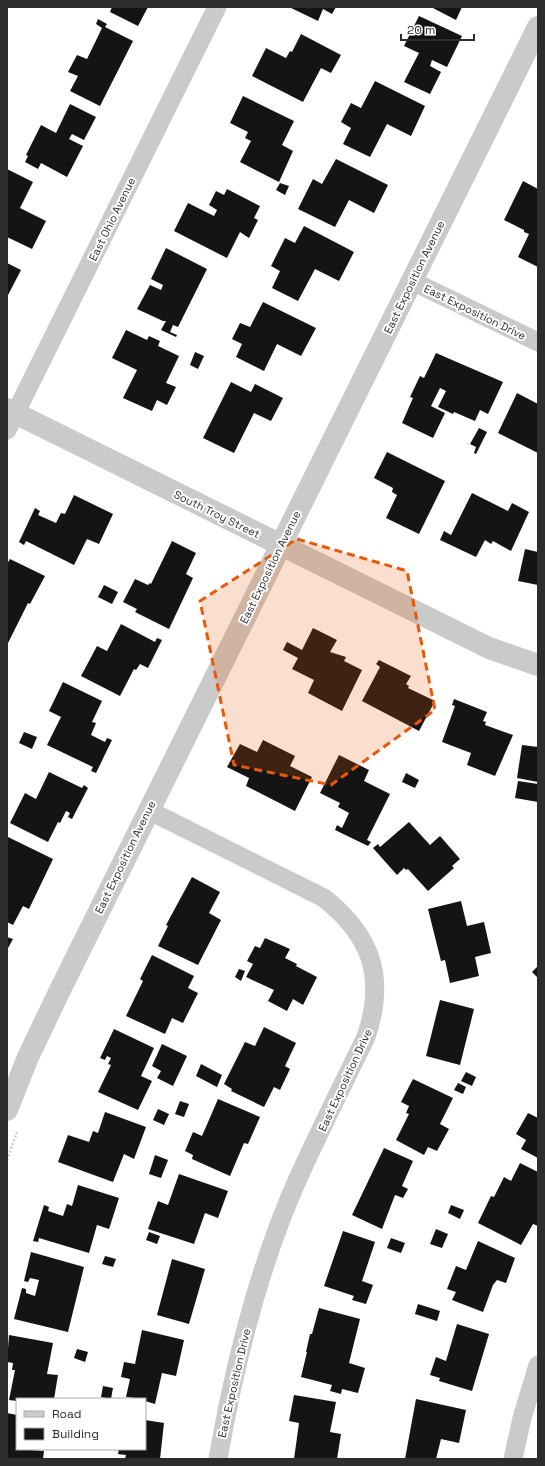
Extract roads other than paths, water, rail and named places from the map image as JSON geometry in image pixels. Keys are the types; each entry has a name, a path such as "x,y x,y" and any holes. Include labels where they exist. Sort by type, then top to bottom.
{"street":[{"name":"East Ohio Avenue","path":"10,418 217,7"},
{"name":"East Exposition Avenue","path":"7,1110 28,1057 60,988 538,27"},
{"name":"East Exposition Drive","path":"412,281 538,342"},
{"name":"South Troy Street","path":"10,418 280,545 489,648 538,665"},
{"name":"East Exposition Drive","path":"148,810 324,898 342,913 360,936 370,957 376,985 374,1015 366,1037 300,1174 258,1288 227,1405 218,1459"},
{"path":"513,1459 522,1418 538,1365"}]}
